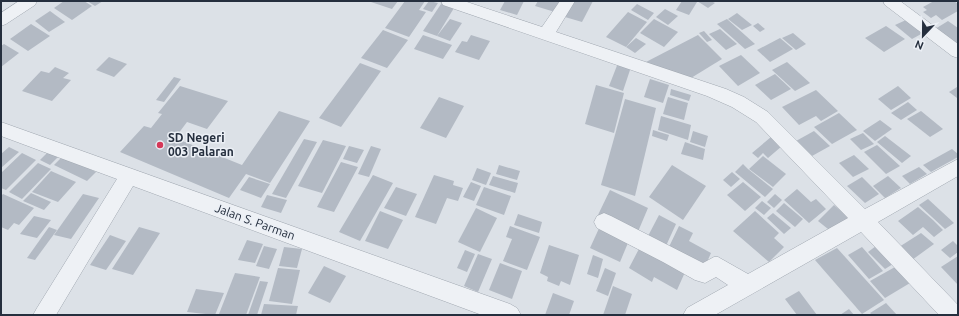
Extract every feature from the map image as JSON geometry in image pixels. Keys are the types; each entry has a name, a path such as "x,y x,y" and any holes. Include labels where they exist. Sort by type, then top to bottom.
{"street":[{"path":"1,20 30,1"},
{"path":"448,1 726,95 744,104 762,117 953,315"},
{"path":"546,34 568,1"},
{"path":"890,1 958,52"},
{"name":"Jalan S. Parman","path":"1,129 510,315"},
{"path":"694,315 958,167"},
{"path":"44,315 129,176"},
{"path":"604,222 702,273 706,273 714,267 718,267 747,285"}],"building":[{"path":"64,1 84,1 92,6 72,20 54,8"},
{"path":"87,1 103,1 95,6"},
{"path":"398,1 392,9 371,2"},
{"path":"405,1 425,1 419,10 426,12 409,37 385,28"},
{"path":"429,1 438,3 432,12 423,9"},
{"path":"505,1 524,1 517,15 500,10"},
{"path":"538,1 560,1 555,12 535,6"},
{"path":"573,1 593,1 582,22 565,17"},
{"path":"682,1 697,2 689,15 676,10"},
{"path":"697,1 711,1 715,3 708,8"},
{"path":"934,1 954,1 958,4 958,11 942,20 936,15 931,18 923,12 927,10 923,7"},
{"path":"441,4 454,8 437,36 423,31"},
{"path":"637,4 654,13 648,20 631,10"},
{"path":"665,9 678,16 668,25 656,17"},
{"path":"50,11 65,22 49,32 35,21"},
{"path":"628,12 647,22 626,47 606,37"},
{"path":"737,13 752,25 742,30 728,19"},
{"path":"450,19 462,23 450,41 437,36"},
{"path":"654,19 678,32 664,47 640,33"},
{"path":"727,19 755,44 745,49 717,24"},
{"path":"906,20 923,33 912,39 895,25"},
{"path":"948,21 958,28 958,45 935,29"},
{"path":"758,23 765,29 760,32 753,26"},
{"path":"31,24 50,36 28,51 10,39"},
{"path":"886,26 905,39 884,52 865,38"},
{"path":"720,29 737,44 726,50 709,34"},
{"path":"383,30 408,40 387,68 361,58"},
{"path":"704,31 712,40 707,42 699,33"},
{"path":"793,33 806,44 796,50 782,38"},
{"path":"423,35 452,45 443,59 414,49"},
{"path":"471,35 490,41 479,60 455,52 462,41 467,42"},
{"path":"698,35 722,59 691,78 646,62"},
{"path":"636,38 646,44 635,53 626,47"},
{"path":"780,38 793,49 770,62 757,50"},
{"path":"4,44 19,53 1,67 1,46"},
{"path":"741,55 760,73 738,86 719,66"},
{"path":"109,57 127,64 114,77 96,70"},
{"path":"787,62 810,83 795,91 772,70"},
{"path":"360,63 381,71 341,127 319,118"},
{"path":"618,63 631,67 623,91 609,86"},
{"path":"55,67 69,73 63,78 71,80 52,101 22,91 41,71 49,73"},
{"path":"775,74 791,89 771,100 755,85"},
{"path":"174,77 181,79 164,102 156,100"},
{"path":"650,79 669,85 663,103 644,97"},
{"path":"596,85 624,93 614,133 585,124"},
{"name":"SD Negeri 003 Palaran","path":"180,86 228,101 207,129 187,122 175,138 242,165 279,111 310,121 270,183 246,174 229,198 120,152 144,126 151,128 162,114 158,113"},
{"path":"898,86 911,98 891,110 878,99"},
{"path":"957,87 958,97 957,98 949,92"},
{"path":"671,89 691,95 689,101 670,95"},
{"path":"816,90 838,111 821,121 816,116 799,125 782,107"},
{"path":"439,97 464,106 446,138 420,128"},
{"path":"668,97 688,103 684,120 663,114"},
{"path":"625,99 656,108 635,196 601,185"},
{"path":"908,102 917,110 901,120 891,113"},
{"path":"921,111 943,129 930,137 907,119"},
{"path":"839,113 857,130 832,144 814,127"},
{"path":"661,116 691,125 688,140 658,130"},
{"path":"880,120 892,129 875,141 863,131"},
{"path":"653,130 669,135 667,141 652,136"},
{"path":"693,131 708,136 705,147 690,142"},
{"path":"814,131 830,146 812,156 796,141"},
{"path":"863,133 874,144 861,150 850,139"},
{"path":"885,136 911,156 902,163 877,142"},
{"path":"771,137 782,146 768,158 763,153 758,158 752,153"},
{"path":"304,139 317,142 286,198 272,194"},
{"path":"323,140 346,146 322,193 298,186"},
{"path":"685,142 705,149 703,160 681,154"},
{"path":"877,145 900,166 886,174 864,152"},
{"path":"349,146 364,150 357,163 343,159"},
{"path":"371,146 381,149 369,177 358,174"},
{"path":"9,147 19,152 1,168 1,154"},
{"path":"952,149 958,154 958,157 931,172 923,165"},
{"path":"49,151 59,156 50,165 40,160"},
{"path":"22,153 36,160 6,190 1,188 1,173"},
{"path":"854,155 869,169 853,177 839,163"},
{"path":"63,156 96,172 87,181 54,165"},
{"path":"763,156 786,174 773,187 749,169"},
{"path":"341,162 358,167 334,212 317,207"},
{"path":"38,163 51,169 22,199 9,192"},
{"path":"743,164 773,189 765,197 735,172"},
{"path":"499,165 520,171 517,180 496,174"},
{"path":"672,165 706,186 683,220 649,197"},
{"path":"919,167 927,174 910,184 902,176"},
{"path":"477,168 491,173 486,185 472,180"},
{"path":"51,171 76,182 58,202 32,192"},
{"path":"732,172 740,179 731,187 723,180"},
{"path":"373,175 393,183 360,241 339,232"},
{"path":"434,175 454,181 453,185 463,188 458,201 447,198 436,224 415,217"},
{"path":"493,176 518,183 515,193 489,185"},
{"path":"888,176 901,188 885,198 873,186"},
{"path":"249,177 270,184 261,198 240,190"},
{"path":"862,177 879,194 865,203 847,186"},
{"path":"471,182 481,186 474,201 463,197"},
{"path":"743,182 761,197 745,211 727,195"},
{"path":"396,187 417,194 406,216 384,208"},
{"path":"484,187 511,196 504,215 476,205"},
{"path":"797,189 811,202 816,199 826,209 809,223 784,200"},
{"path":"610,190 648,208 637,234 598,215"},
{"path":"31,193 51,202 44,210 23,201"},
{"path":"3,194 34,208 19,225 14,223 8,230 1,227 1,196"},
{"path":"83,194 99,198 71,239 54,235"},
{"path":"775,194 782,200 774,208 767,202"},
{"path":"267,195 287,200 281,213 261,207"},
{"path":"928,199 954,223 945,229 919,205"},
{"path":"762,201 771,208 764,215 755,208"},
{"path":"784,203 803,219 795,227 776,211"},
{"path":"834,205 849,218 833,233 818,221"},
{"path":"918,207 943,230 934,237 923,227 913,235 898,221"},
{"path":"476,208 497,218 480,252 458,242"},
{"path":"380,211 403,220 388,249 365,241"},
{"path":"755,211 779,233 774,238 784,247 769,262 733,231"},
{"path":"773,213 791,228 784,234 767,218"},
{"path":"518,214 542,222 539,233 514,225"},
{"path":"659,215 676,224 665,248 647,238"},
{"path":"34,216 51,220 37,238 20,234"},
{"path":"601,224 630,238 620,262 590,248"},
{"path":"510,226 540,237 527,270 503,261 512,239 506,237"},
{"path":"679,226 693,233 689,241 711,253 703,271 667,251"},
{"path":"49,227 57,230 35,260 27,258"},
{"path":"139,227 160,233 133,275 112,269"},
{"path":"921,233 934,244 912,260 899,247"},
{"path":"110,235 126,241 106,270 90,265"},
{"path":"247,240 263,244 255,263 238,260"},
{"path":"953,241 958,246 958,252 950,258 941,250"},
{"path":"549,245 579,255 570,285 561,281 559,286 547,281 548,277 540,273"},
{"path":"641,245 686,270 677,290 654,277 652,282 629,268"},
{"path":"264,246 277,249 269,269 256,266"},
{"path":"876,246 893,264 885,269 868,252"},
{"path":"284,247 302,249 297,268 279,266"},
{"path":"862,247 883,271 869,279 848,255"},
{"path":"837,248 884,300 862,314 815,260"},
{"path":"465,250 475,254 467,272 457,268"},
{"path":"478,254 492,259 478,292 464,286"},
{"path":"593,255 603,259 598,278 587,274"},
{"path":"958,256 958,285 941,267"},
{"path":"500,263 522,271 512,299 489,290"},
{"path":"324,266 346,276 330,303 308,293"},
{"path":"895,267 910,283 885,298 870,281"},
{"path":"278,268 300,270 292,304 269,301"},
{"path":"605,268 616,273 608,296 596,291"},
{"path":"235,273 260,277 246,315 219,314"},
{"path":"260,281 268,282 257,315 248,315"},
{"path":"613,286 632,294 625,315 603,315"},
{"path":"196,289 224,293 215,315 187,312"},
{"path":"799,291 817,315 797,315 785,299"},
{"path":"553,293 574,301 569,315 545,315"},
{"path":"886,303 897,315 872,315 870,313"},
{"path":"264,304 298,306 296,315 261,315"},
{"path":"849,309 854,315 840,315"}],"place":[{"name":"SD Negeri 003 Palaran","path":"160,145"}]}
